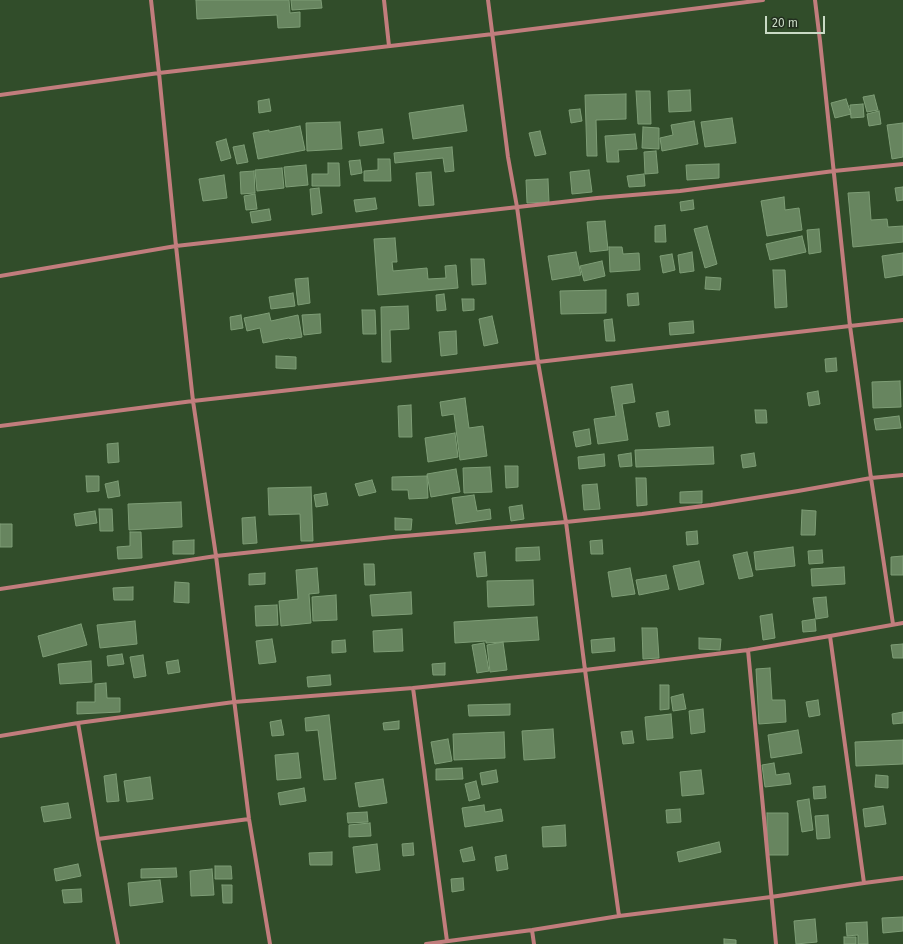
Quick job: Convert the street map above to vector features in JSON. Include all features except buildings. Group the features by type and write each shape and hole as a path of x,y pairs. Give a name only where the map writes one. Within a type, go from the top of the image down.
{"street":[{"path":"151,0 193,401 216,556 249,819 270,944"},
{"path":"384,0 389,46"},
{"path":"488,0 508,157 517,208 538,362 566,522 619,916"},
{"path":"0,95 159,73 493,34 763,0"},
{"path":"814,0 820,41 850,326 893,624"},
{"path":"0,276 176,246 597,198 680,191 834,171 903,164"},
{"path":"0,426 193,401 903,320"},
{"path":"0,589 216,556 393,537 642,514 711,505 871,478 903,475"},
{"path":"0,736 78,723 234,702 413,688 585,670 748,650 903,622"},
{"path":"830,636 864,883"},
{"path":"748,650 776,944"},
{"path":"413,688 447,941"},
{"path":"78,723 118,944"},
{"path":"98,839 249,819"},
{"path":"426,944 532,930 619,916 771,897 903,878"},
{"path":"532,930 534,944"}]}
